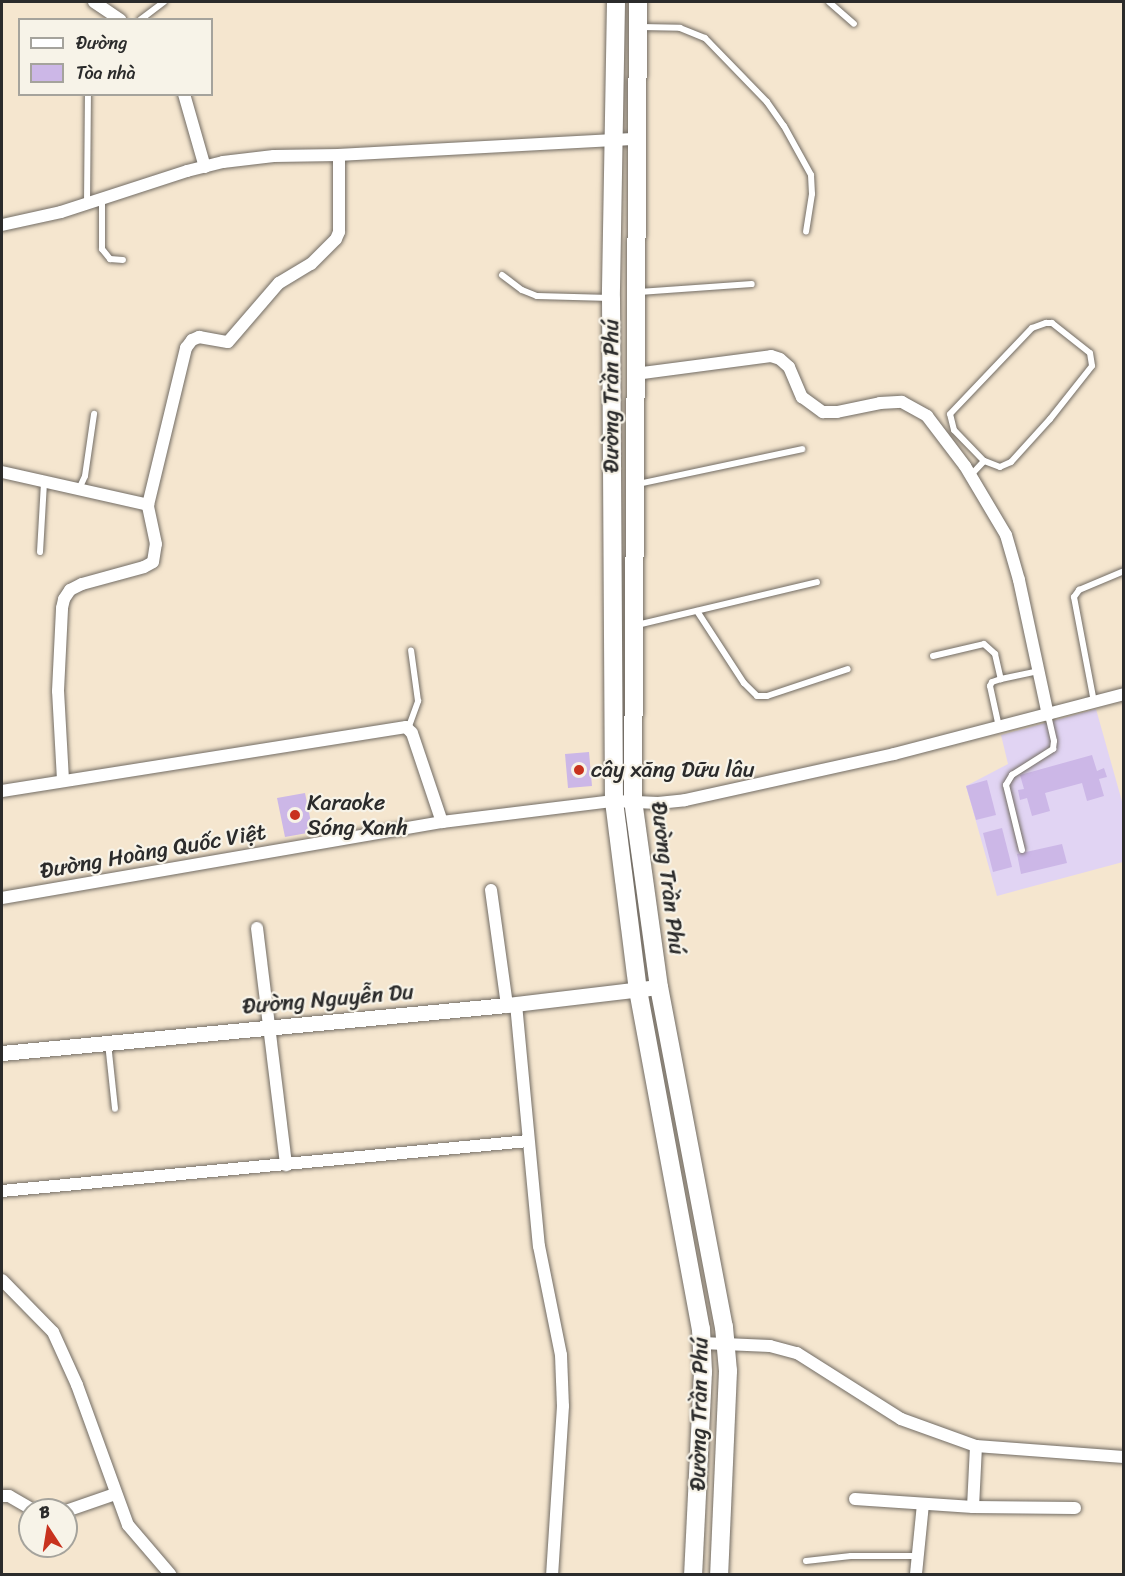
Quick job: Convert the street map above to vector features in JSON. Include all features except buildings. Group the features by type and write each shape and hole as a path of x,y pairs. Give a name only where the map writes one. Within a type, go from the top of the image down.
{"main road":[{"name":"Đường Trần Phú","path":"616,2 611,298 614,801 638,990 702,1343 703,1372 693,1575"},
{"name":"Đường Trần Phú","path":"638,2 633,800 658,987 726,1344 728,1371 719,1575"}],"street":[{"path":"94,2 118,18"},
{"path":"185,96 205,167"},
{"path":"2,225 87,205 205,167 274,156 339,155 636,139"},
{"path":"63,780 58,691 62,608 70,590 82,584 144,567 153,562 156,544 148,505 186,348 192,340 200,337 228,342 279,283 311,264 336,239 339,232 339,155"},
{"path":"634,374 771,356 780,359 789,367 802,398 823,412 902,402 927,416 971,475 1006,535 1019,580 1048,715"},
{"path":"2,472 148,505"},
{"name":"Đường Hoàng Quốc Việt","path":"2,898 442,822 614,801 633,800 658,803 756,786 1000,728 1124,694"},
{"path":"2,791 402,728 408,729 442,822"},
{"path":"491,890 512,1004 539,1246 561,1354 563,1379 552,1575"},
{"path":"257,928 286,1165"},
{"name":"Đường Nguyễn Du","path":"2,1053 512,1004 658,987"},
{"path":"2,1191 528,1141"},
{"path":"2,1280 53,1332 77,1385 114,1494 128,1525 162,1572"},
{"path":"702,1343 770,1346 797,1353 901,1419 976,1446 1124,1457"},
{"path":"973,1507 976,1446"},
{"path":"78,1507 114,1494"},
{"path":"2,1496 9,1496 18,1501"},
{"path":"855,1499 973,1507 1075,1508"},
{"path":"916,1575 923,1503"}],"lane":[{"path":"143,18 164,2"},
{"path":"829,2 854,24"},
{"path":"638,26 680,28 705,38 767,102 784,126 811,175 812,194 806,232"},
{"path":"87,205 88,96"},
{"path":"102,200 102,249 110,259 123,260"},
{"path":"502,275 522,290 537,296 611,298"},
{"path":"635,292 752,284"},
{"path":"1046,322 1052,323 1090,353 1093,361 1089,374 1008,465 1000,467 984,461 954,430 950,414 1032,328 1046,322"},
{"path":"79,490 87,465 94,414"},
{"path":"635,485 801,449"},
{"path":"971,475 984,461"},
{"path":"40,552 44,482"},
{"path":"1094,702 1074,597 1078,590 1124,571"},
{"path":"633,626 817,582"},
{"path":"697,611 744,683 757,696 767,696 848,669"},
{"path":"933,656 984,644 994,654 1001,680"},
{"path":"408,729 418,701 411,650"},
{"path":"1000,728 990,686 992,682 1038,671"},
{"path":"1022,850 1006,785 1012,775 1053,749 1048,715"},
{"path":"108,1042 115,1109"},
{"path":"807,1561 851,1556 918,1556"}],"shaded area":[{"path":"1096,709 1123,805 1123,862 997,896 966,786 1008,764 1001,735"}],"place":[{"name":"cây xăng Dữu lâu","path":"579,770"},
{"name":"Karaoke Sóng Xanh","path":"295,815"}]}
